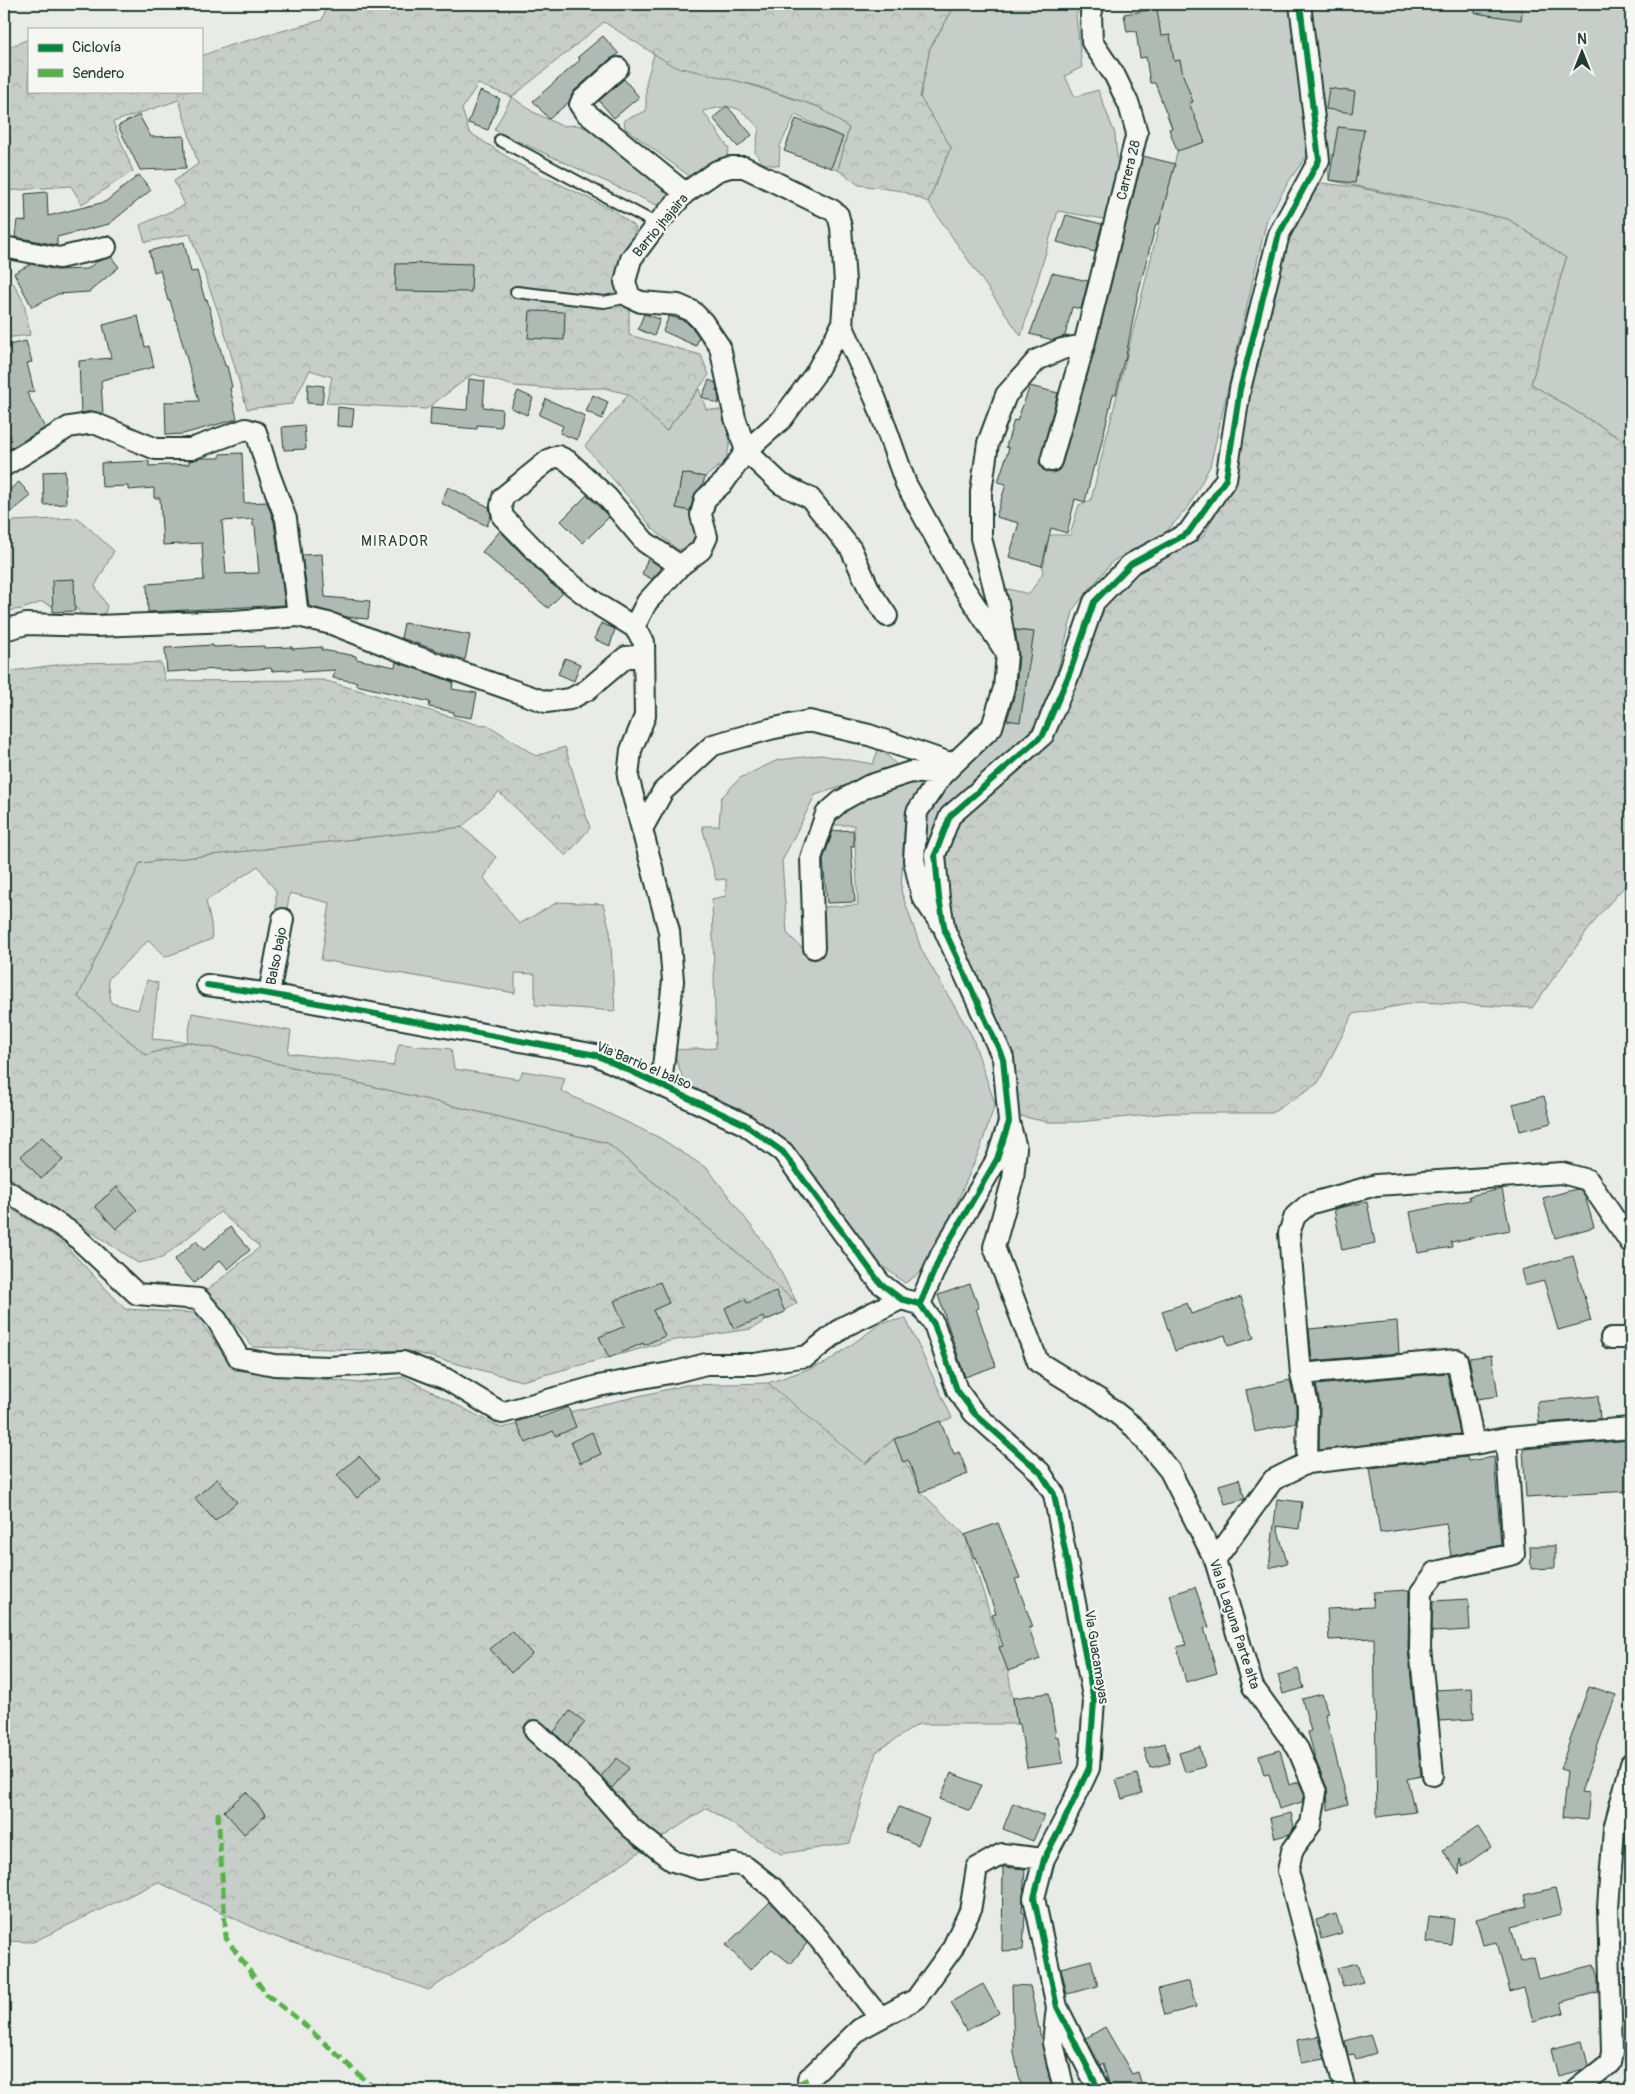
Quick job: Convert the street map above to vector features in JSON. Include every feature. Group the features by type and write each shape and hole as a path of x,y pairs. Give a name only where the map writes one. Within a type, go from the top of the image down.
{"street":[{"name":"Carrera 28","path":"1051,461 1084,345 1137,133 1128,105 1115,76 1092,42 1091,14 1094,4"},
{"path":"945,931 939,898 935,854 950,816 1043,735 1070,672 1094,602 1131,564 1188,532 1226,479 1240,389 1279,234 1319,160 1300,4"},
{"path":"618,68 582,100 580,105 585,112 685,193"},
{"name":"Barrio jhajaira","path":"630,297 625,282 631,259 657,224 685,193 717,172 730,167 744,167 832,210 838,215 841,227 845,282 842,324"},
{"path":"4,247 59,258 106,247"},
{"path":"630,297 641,302 678,305 692,311 704,322 720,347 735,418 746,452 781,484 810,498 851,549 870,591 887,616"},
{"path":"842,324 876,400 906,484 960,582 1007,654"},
{"path":"634,627 647,602 680,566 701,550 707,537 701,515 705,499 724,482 746,452 782,419 815,374 842,324"},
{"path":"4,1189 72,1233 137,1294 199,1299 217,1320 239,1358 274,1365 329,1367 403,1362 446,1379 502,1413 598,1386 675,1372 706,1364 754,1364 807,1356 845,1326 901,1299 920,1304 942,1255 997,1159 1008,1122 1003,1058 945,931 922,896 914,860 917,812 948,770 992,727 1004,688 1007,654 998,603 981,538 981,492 988,443 1006,395 1037,360 1062,349 1084,345"},
{"path":"4,466 69,427 94,423 156,448 191,448 246,429 256,432 268,472 286,519 298,616"},
{"path":"661,1084 673,981 669,931 628,777 631,750 645,716 644,642 634,627 600,606 558,574 503,517 501,506 503,497 550,459 558,456 568,461 607,497 645,542 680,566"},
{"path":"4,630 26,624 95,626 233,621 298,616 332,624 406,653 546,702 570,700 587,690 626,657 644,655"},
{"path":"642,829 663,791 713,745 770,729 810,722 869,735 948,770"},
{"path":"814,948 811,858 826,814 841,801 868,786 911,772 948,770"},
{"name":"Balso bajo","path":"269,994 283,919"},
{"name":"Via Barrio el balso","path":"207,985 269,994 596,1055 661,1084 744,1124 783,1152 880,1283 901,1299"},
{"name":"Via la Laguna Parte alta","path":"1008,1122 1016,1148 1013,1179 994,1247 1038,1362 1100,1400 1134,1427 1170,1471 1215,1560 1253,1687 1298,1749 1316,1792 1311,1824 1292,1851 1288,1870 1345,2090"},
{"path":"1306,1463 1308,1404 1301,1374 1289,1233 1294,1216 1309,1204 1376,1185 1562,1173 1588,1180 1631,1243"},
{"name":"Via Guacamayas","path":"920,1304 934,1324 957,1390 974,1413 1040,1472 1054,1494 1094,1701 1089,1768 1064,1822 1044,1859 1034,1898 1057,2006 1099,2090"},
{"path":"1611,1338 1631,1338"},
{"path":"1301,1374 1457,1360 1474,1444"},
{"path":"1215,1560 1272,1480 1306,1463 1474,1444 1506,1438 1631,1428"},
{"path":"1433,1775 1420,1648 1421,1592 1436,1572 1514,1554 1506,1438"},
{"path":"534,1731 592,1785 630,1827 673,1860 700,1869 735,1864 746,1867 774,1889 819,1939 872,2008 882,2017"},
{"path":"1576,2090 1610,2063 1612,2052 1608,1907 1614,1828 1631,1764"},
{"path":"808,2079 860,2029 916,1999 952,1949 970,1911 977,1868 1002,1854 1044,1859"},
{"path":"1057,2006 1053,2043 1064,2090"}],"lane":[{"path":"500,140 657,224"},
{"path":"516,292 604,302 630,297"}],"green space":[{"path":"328,4 953,4 953,9 930,48 920,97 951,147 928,202 902,191 859,185 838,170 849,128 819,107 754,85 673,66 604,22 512,97 478,84 462,109 469,132 518,164 613,210 636,228 618,277 629,308 629,335 701,355 709,375 666,431 628,394 604,388 557,389 514,386 473,374 426,409 326,403 332,377 310,370 292,404 247,409 222,323 190,234 145,242 140,225 185,205 174,181 198,164 179,100 113,122 133,171 82,204 71,186 4,191 4,49 28,39 28,92 202,92 202,56 228,46 322,20"},
{"path":"953,4 1081,4 1076,15 1082,67 1065,76 1075,97 1098,90 1115,134 1118,171 1104,219 1058,211 1021,336 928,202 951,147 920,98 930,48 953,9"},
{"path":"1145,4 1289,4 1299,50 1310,151 1289,181 1267,219 1210,466 1189,506 1166,532 1113,561 1074,608 1054,684 1038,720 1014,752 951,808 932,916 921,841 924,818 1010,692 1023,695 1033,632 1012,629 1004,588 1029,594 1042,575 1049,535 1070,535 1079,505 1091,500 1180,141"},
{"path":"1311,4 1631,4 1631,455 1621,439 1531,384 1566,258 1508,219 1329,180"},
{"path":"654,54 819,107 849,128 838,170 831,168 842,137 795,115 780,146 779,166 762,163 755,152 759,128 740,110 722,107 703,111 729,149 726,158 700,184 625,128 624,120 646,111 646,83"},
{"path":"512,97 533,112 562,126 578,125 598,133 673,193 661,207 494,130"},
{"path":"1313,182 1356,187 1508,219 1566,258 1531,384 1621,439 1631,455 1631,879 1599,915 1532,1008 1420,1002 1353,1014 1318,1083 1272,1113 1169,1113 1078,1122 1047,1122 1016,1115 948,903 947,854 959,815 1031,759 1103,604 1138,571 1203,537 1237,466 1258,348 1288,231"},
{"path":"4,282 14,284 24,303 30,335 4,338"},
{"path":"699,389 706,409 730,411 734,422 726,461 705,477 682,473 676,508 699,512 700,526 688,548 678,550 653,529 585,446 629,394 666,431"},
{"path":"78,518 114,551 95,586 107,606 105,613 85,619 77,609 63,605 52,606 42,602 22,609 4,611 4,523"},
{"path":"70,663 161,663 165,681 323,680 476,724 488,725 536,756 565,747 590,828 566,856 499,792 462,827 140,863 78,997 146,1055 188,1042 607,1143 797,1303 751,1329 669,1341 522,1381 409,1351 253,1347 207,1290 260,1247 220,1212 162,1258 138,1263 4,1174 4,672"},
{"path":"879,747 900,768 815,795 782,861 787,933 814,960 823,954 823,907 858,905 854,825 832,825 845,806 899,780 923,783 905,813 901,891 922,951 972,1036 995,1104 980,1149 945,1230 920,1273 905,1283 876,1261 762,1122 685,1085 673,1050 716,1048 712,899 726,896 726,879 716,880 702,826 719,826 721,798 740,778 778,760 821,755 873,764"},
{"path":"462,827 496,857 484,878 519,924 558,902 603,904 610,931 615,1011 535,1005 535,974 515,973 515,993 321,960 330,903 290,893 287,908 276,913 276,891 258,866 206,901 211,923 212,939 165,957 149,940 108,979 111,1003 138,1010 147,980 158,983 152,1039 187,1042 192,1013 291,1031 288,1053 393,1066 399,1044 451,1049 454,1069 519,1079 523,1071 565,1078 561,1091 660,1138 708,1169 770,1251 797,1303 607,1143 188,1042 146,1055 78,997 140,863"},
{"path":"4,1204 60,1240 125,1309 195,1313 234,1370 359,1383 404,1377 501,1428 686,1385 768,1383 865,1464 894,1439 921,1492 965,1535 1008,1671 1017,1724 919,1724 876,1752 850,1843 781,1854 707,1808 429,1990 267,1934 158,1882 33,1942 4,1941"},
{"path":"906,1319 952,1418 894,1439 857,1470 768,1383 826,1363 883,1322"}],"building":[{"path":"1475,4 1523,4 1521,20 1475,13"},
{"path":"1157,9 1161,36 1170,35 1174,61 1180,60 1183,75 1193,102 1189,103 1205,142 1177,151 1169,129 1172,128 1155,83 1150,83 1146,57 1140,58 1136,31 1127,32 1124,14"},
{"path":"603,36 619,54 610,59 574,91 569,102 549,119 533,101 580,60 578,57"},
{"path":"624,79 639,97 614,118 599,101"},
{"path":"1329,88 1355,92 1352,113 1326,109"},
{"path":"480,91 500,99 488,130 468,123"},
{"path":"727,106 752,135 738,147 713,118"},
{"path":"139,115 151,137 184,136 186,168 140,170 118,126"},
{"path":"796,119 843,137 831,168 784,151"},
{"path":"1338,127 1364,130 1355,183 1329,180"},
{"path":"1143,156 1175,164 1159,224 1156,224 1138,293 1125,361 1116,394 1113,394 1096,466 1094,465 1085,502 1075,499 1067,533 1051,528 1042,566 1009,557 1019,523 996,517 1006,484 998,482 1009,448 1006,447 1014,420 1017,421 1030,386 1058,393 1039,463 1042,469 1047,472 1053,473 1059,470 1095,348"},
{"path":"139,175 151,190 109,224 57,237 57,245 15,237 17,220 26,221 25,194 47,192 48,216 105,202"},
{"path":"1066,215 1102,224 1095,252 1057,242"},
{"path":"184,242 191,272 197,271 205,300 207,299 225,366 227,366 237,419 183,434 166,435 165,402 199,401 160,270 154,272 149,251"},
{"path":"111,257 119,267 89,292 58,294 32,307 14,273 31,264 56,270 87,269 96,262"},
{"path":"396,264 472,264 471,292 395,291"},
{"path":"1052,273 1088,281 1081,309 1072,307 1065,336 1053,340 1030,334"},
{"path":"530,311 565,312 564,340 528,338"},
{"path":"644,314 660,319 654,336 638,329"},
{"path":"138,316 145,347 149,346 154,367 102,380 103,414 93,411 81,413 79,361 111,358 103,325"},
{"path":"669,316 685,321 694,330 699,337 696,346 663,331"},
{"path":"26,341 32,362 27,363 34,391 27,393 45,428 4,452 4,346"},
{"path":"469,379 485,381 483,407 502,409 501,427 477,425 477,429 430,425 431,407 467,410"},
{"path":"709,380 716,383 718,404 702,397"},
{"path":"308,384 324,386 322,404 307,403"},
{"path":"518,391 533,398 527,415 511,408"},
{"path":"593,395 608,402 602,419 586,411"},
{"path":"546,399 585,416 577,440 560,433 563,426 539,415"},
{"path":"338,407 354,409 352,427 337,426"},
{"path":"304,425 306,449 284,450 282,427"},
{"path":"242,453 244,503 267,502 274,522 285,605 148,612 147,584 204,580 202,543 163,545 160,498 154,498 154,488 128,490 128,486 102,487 101,463 149,461 149,466 189,464 189,461 200,458 220,458 220,454","holes":["253,519 253,526 255,526 259,573 226,574 222,521"]},
{"path":"65,471 66,504 44,505 43,472"},
{"path":"682,473 705,477 703,484 694,496 690,511 676,508"},
{"path":"19,482 31,496 4,518 4,494"},
{"path":"448,487 489,507 491,516 487,526 441,503"},
{"path":"587,495 609,517 583,543 561,521"},
{"path":"500,531 549,582 563,593 548,608 482,552"},
{"path":"322,554 325,597 370,601 368,619 347,617 309,606 302,555"},
{"path":"648,558 662,568 652,579 642,574"},
{"path":"74,579 75,611 53,612 52,580"},
{"path":"404,623 470,635 465,660 401,638"},
{"path":"601,623 615,629 610,646 594,639"},
{"path":"1015,630 1034,632 1020,722 1007,720 1016,689 1019,655"},
{"path":"213,645 213,647 292,647 292,649 322,647 322,650 356,656 356,659 395,667 396,662 453,682 452,689 477,693 472,718 453,715 454,712 429,707 430,702 356,685 357,682 333,678 335,670 302,672 302,669 272,671 271,668 167,672 165,648"},
{"path":"565,658 580,664 574,681 558,674"},
{"path":"853,830 854,846 851,846 855,902 827,903 823,860 833,831"},
{"path":"1544,1096 1551,1123 1520,1131 1513,1104"},
{"path":"42,1137 63,1160 41,1179 21,1156"},
{"path":"117,1187 137,1210 116,1229 95,1206"},
{"path":"1502,1189 1510,1230 1451,1242 1452,1247 1418,1253 1410,1212 1470,1200 1469,1196"},
{"path":"1576,1189 1581,1190 1585,1196 1594,1227 1555,1238 1543,1198"},
{"path":"1367,1202 1375,1243 1342,1250 1334,1209"},
{"path":"230,1227 250,1250 228,1269 220,1260 194,1283 174,1260 196,1241 204,1250"},
{"path":"1573,1256 1591,1321 1558,1330 1544,1281 1525,1286 1521,1270"},
{"path":"660,1282 669,1303 653,1310 665,1336 644,1345 643,1343 609,1358 599,1337 625,1326 614,1301"},
{"path":"970,1284 979,1308 976,1309 996,1366 965,1377 938,1295"},
{"path":"776,1291 785,1312 764,1321 763,1317 734,1329 725,1308 745,1299 747,1303"},
{"path":"1241,1297 1254,1338 1228,1346 1225,1335 1175,1351 1162,1311 1187,1303 1191,1314"},
{"path":"1397,1321 1399,1353 1312,1361 1309,1329"},
{"path":"1492,1355 1498,1396 1477,1399 1469,1358"},
{"path":"1447,1373 1460,1434 1319,1450 1320,1405 1316,1385"},
{"path":"1290,1380 1296,1406 1296,1423 1255,1432 1246,1390"},
{"path":"1598,1396 1600,1419 1539,1423 1537,1402"},
{"path":"568,1407 576,1427 556,1436 553,1431 526,1443 516,1422 538,1415 539,1418"},
{"path":"940,1421 954,1454 959,1452 968,1474 921,1492 908,1460 903,1462 894,1439"},
{"path":"592,1432 601,1454 580,1463 571,1442"},
{"path":"1631,1440 1631,1491 1526,1497 1523,1449"},
{"path":"359,1456 379,1479 357,1498 337,1475"},
{"path":"1467,1457 1468,1461 1494,1457 1501,1545 1451,1556 1446,1523 1380,1533 1370,1468"},
{"path":"217,1479 237,1502 215,1521 195,1498"},
{"path":"1239,1479 1245,1499 1225,1504 1219,1485"},
{"path":"1277,1499 1302,1502 1299,1529 1277,1526 1287,1563 1269,1568"},
{"path":"998,1523 1020,1578 1015,1579 1033,1627 1029,1628 1040,1659 1008,1671 999,1647 1003,1646 992,1615 996,1614 976,1557 974,1558 965,1535"},
{"path":"1530,1546 1555,1546 1555,1568 1531,1569"},
{"path":"1195,1587 1209,1627 1204,1628 1217,1673 1186,1682 1177,1647 1186,1645 1170,1595"},
{"path":"1409,1590 1408,1649 1421,1776 1407,1779 1415,1812 1377,1817 1374,1638 1329,1640 1327,1609 1373,1607 1374,1592"},
{"path":"1468,1599 1470,1630 1432,1632 1433,1601"},
{"path":"512,1631 532,1654 511,1673 490,1649"},
{"path":"1298,1669 1304,1688 1283,1694 1278,1675"},
{"path":"1589,1686 1616,1695 1581,1792 1590,1793 1587,1820 1562,1817 1567,1771 1560,1769"},
{"path":"1472,1688 1474,1719 1439,1721 1436,1690"},
{"path":"1049,1693 1056,1737 1059,1737 1063,1763 1027,1768 1020,1724 1017,1724 1013,1698"},
{"path":"1322,1694 1328,1713 1325,1714 1348,1804 1328,1810 1327,1788 1316,1761 1308,1732 1311,1731 1302,1699"},
{"path":"570,1711 585,1722 567,1745 554,1732"},
{"path":"1165,1743 1170,1763 1150,1768 1144,1749"},
{"path":"1200,1747 1205,1767 1185,1772 1179,1753"},
{"path":"1280,1750 1289,1785 1299,1782 1304,1793 1302,1802 1279,1809 1269,1774 1264,1775 1259,1756"},
{"path":"617,1758 629,1768 612,1788 601,1776"},
{"path":"951,1773 981,1785 970,1811 940,1799"},
{"path":"1137,1774 1142,1793 1122,1799 1116,1780"},
{"path":"246,1792 266,1815 244,1834 224,1811"},
{"path":"1013,1803 1044,1816 1033,1841 1003,1829"},
{"path":"899,1807 929,1819 918,1845 888,1832"},
{"path":"1291,1813 1294,1827 1290,1834 1275,1838 1270,1818"},
{"path":"1478,1827 1491,1847 1462,1867 1460,1859 1459,1874 1443,1850"},
{"path":"1003,1867 1025,1869 1022,1912 1025,1913 1023,1950 1002,1951"},
{"path":"1555,1888 1561,1914 1511,1927 1520,1962 1534,1958 1539,1979 1594,1965 1598,1978 1598,1992 1561,2002 1564,2013 1533,2021 1524,1988 1510,1992 1497,1942 1483,1945 1476,1919 1527,1906 1524,1895"},
{"path":"770,1902 807,1943 791,1964 772,1949 750,1970 726,1945"},
{"path":"1336,1914 1342,1933 1321,1939 1316,1920"},
{"path":"1429,1916 1454,1919 1451,1945 1426,1942"},
{"path":"1091,1960 1098,1986 1067,1994 1061,1968"},
{"path":"1357,1963 1363,1982 1343,1987 1337,1968"},
{"path":"1189,1981 1196,2007 1165,2015 1158,1989"},
{"path":"983,1984 999,2013 966,2031 951,2002"},
{"path":"1012,1985 1030,1986 1052,2090 1022,2090 1014,2053"},
{"path":"1105,2027 1132,2074 1138,2072 1143,2090 1111,2090 1103,2064 1100,2066 1086,2038"},
{"path":"1370,2034 1376,2053 1356,2059 1354,2054 1348,2055 1345,2041"},
{"path":"1319,2036 1325,2059 1301,2063 1297,2040"},
{"path":"1582,2041 1588,2065 1584,2069 1558,2076 1551,2049"}],"marked path":[{"path":"218,1812 226,1938 266,1994 299,2020 376,2090"},
{"path":"785,2090 808,2079"}],"cycle path":[{"path":"920,1304 941,1255 997,1159 1009,1122 1003,1058 945,931 939,898 935,855 950,816 1043,735 1070,672 1094,602 1131,564 1188,533 1226,479 1240,389 1279,234 1319,160 1300,4"},
{"path":"207,985 269,994 596,1055 744,1124 783,1152 880,1283 901,1299 920,1304 934,1324 957,1390 974,1413 1040,1472 1054,1494 1094,1701 1089,1768 1044,1859 1034,1898 1057,2007 1099,2090"}],"district":[{"name":"MIRADOR","path":"395,541"}]}
